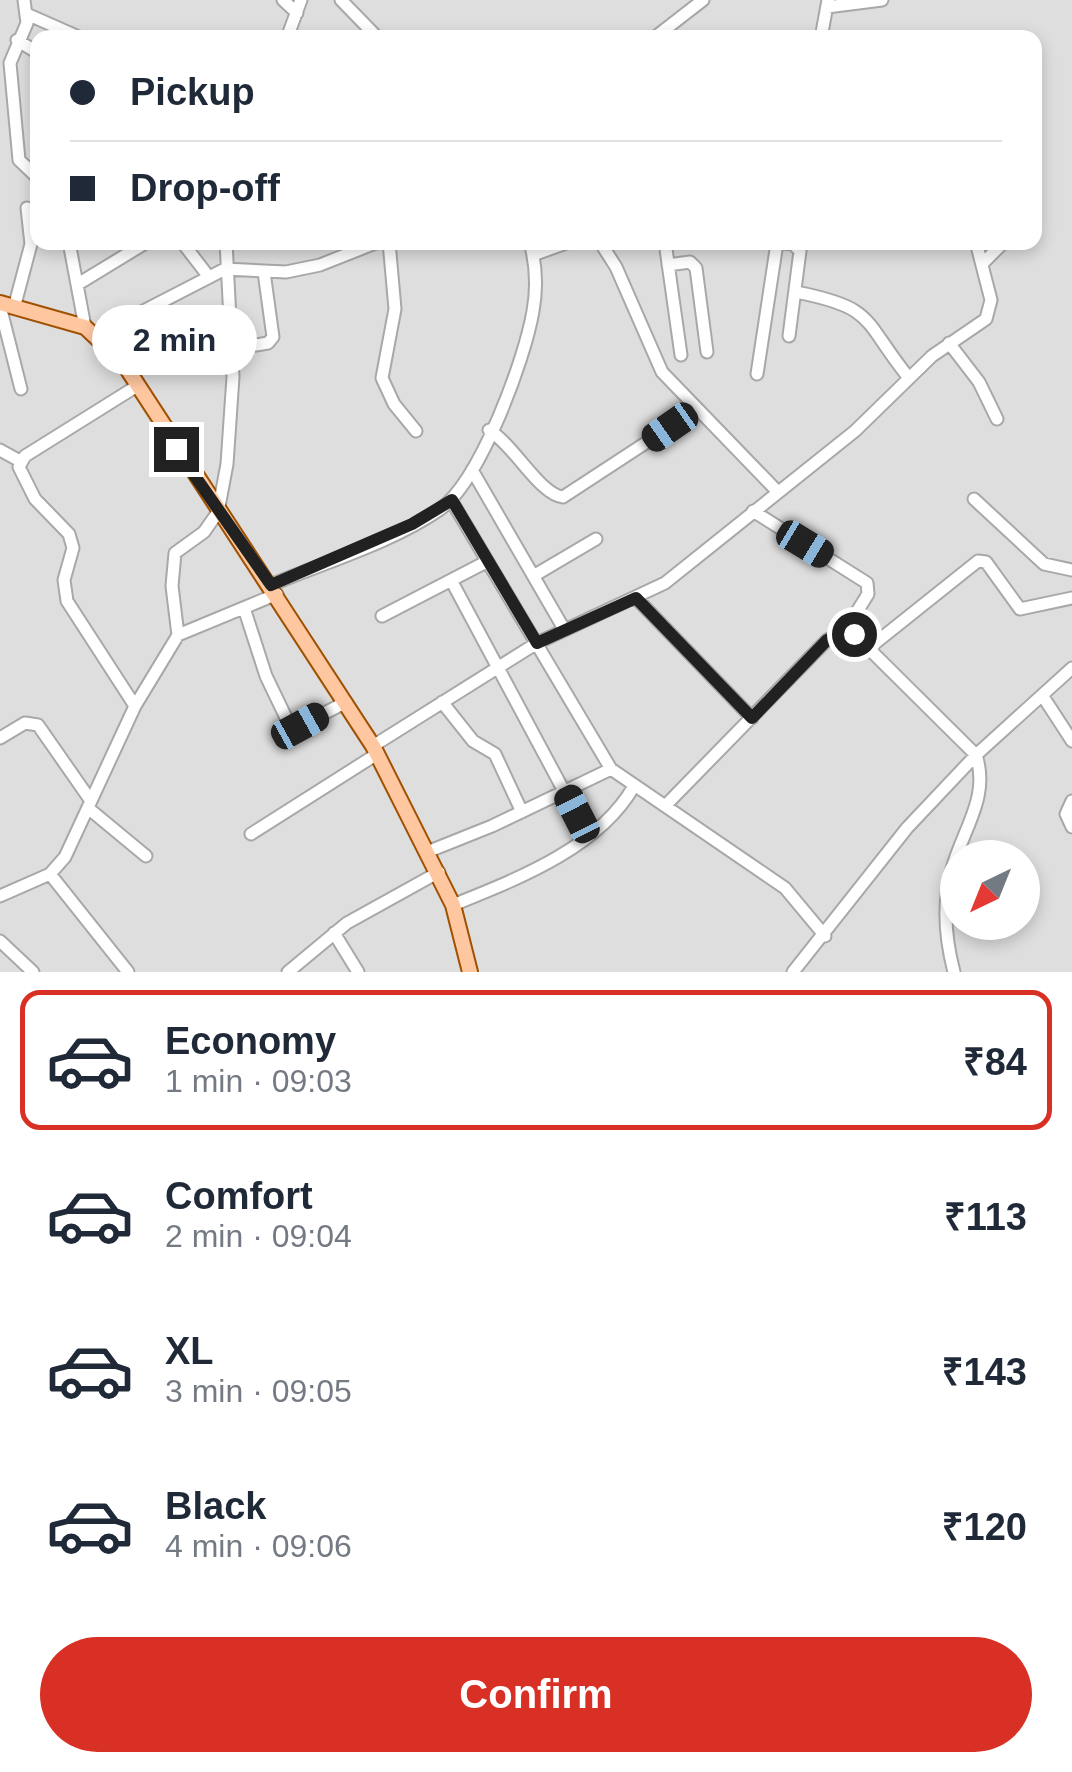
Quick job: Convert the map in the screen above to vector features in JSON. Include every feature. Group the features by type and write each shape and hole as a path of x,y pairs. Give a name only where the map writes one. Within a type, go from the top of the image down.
{"main road":[{"path":"5,306 91,331 137,386 218,512 274,590 375,750 453,904 470,972"}],"street":[{"path":"24,0 29,15 10,62 19,160 30,170"},
{"path":"283,0 299,7"},
{"path":"341,0 370,30"},
{"path":"664,30 703,0"},
{"path":"822,30 827,4 882,0"},
{"path":"29,15 63,30"},
{"path":"17,40 30,48"},
{"path":"22,389 5,306 30,244 27,208"},
{"path":"71,250 91,331 225,268 264,272 320,265 358,250"},
{"path":"78,284 134,250"},
{"path":"188,250 209,277"},
{"path":"178,635 171,563 176,553 204,532 218,512 231,422 232,349 226,250"},
{"path":"390,250 395,308 382,378 394,404 416,430"},
{"path":"0,896 50,874 76,840 134,706 178,635 244,608 452,500 472,470 529,331 535,294 532,250"},
{"path":"605,250 662,372 776,490"},
{"path":"666,250 681,355"},
{"path":"757,374 773,250"},
{"path":"789,336 799,250"},
{"path":"252,834 442,702 537,643 636,598 690,567 776,490 855,431 949,342 978,326 991,311 978,250"},
{"path":"982,264 996,250"},
{"path":"668,265 690,262 696,268 707,352"},
{"path":"232,349 268,343 274,337 264,272"},
{"path":"796,292 856,308 880,333 909,378"},
{"path":"949,342 979,382 997,419"},
{"path":"20,461 137,386"},
{"path":"489,430 516,451 543,488 563,497 670,427"},
{"path":"0,450 20,461 36,499 69,534 72,548 64,580 67,601 134,706"},
{"path":"472,470 564,629"},
{"path":"974,499 1044,564 1072,570"},
{"path":"452,500 611,769 714,844 785,888 825,936"},
{"path":"666,806 827,640 846,630 868,594 867,582 753,511"},
{"path":"535,576 596,539"},
{"path":"869,648 978,561 986,562 1020,609 1072,598"},
{"path":"382,616 486,562"},
{"path":"450,580 500,666 588,836"},
{"path":"636,598 752,718"},
{"path":"244,608 266,676 290,726 300,726 346,702"},
{"path":"846,630 869,648 976,756 983,788 952,870 946,899 946,938 954,972"},
{"path":"793,972 907,828 976,756 1072,668"},
{"path":"1042,696 1072,741"},
{"path":"442,702 473,741 498,758 522,812"},
{"path":"0,738 25,722 38,725 90,805 146,856"},
{"path":"428,852 611,769"},
{"path":"453,904 524,873 588,836 612,820 634,786"},
{"path":"1072,802 1066,814 1072,827"},
{"path":"288,972 334,933 386,898 439,872"},
{"path":"50,874 128,972"},
{"path":"334,933 358,972"},
{"path":"0,941 34,972"}],"shaded area":[{"path":"0,0 1072,0 1072,972 0,972"}],"route":[{"path":"176,449 271,585 438,512 452,500 537,643 636,598 752,718 827,640 846,630 854,634"}]}
